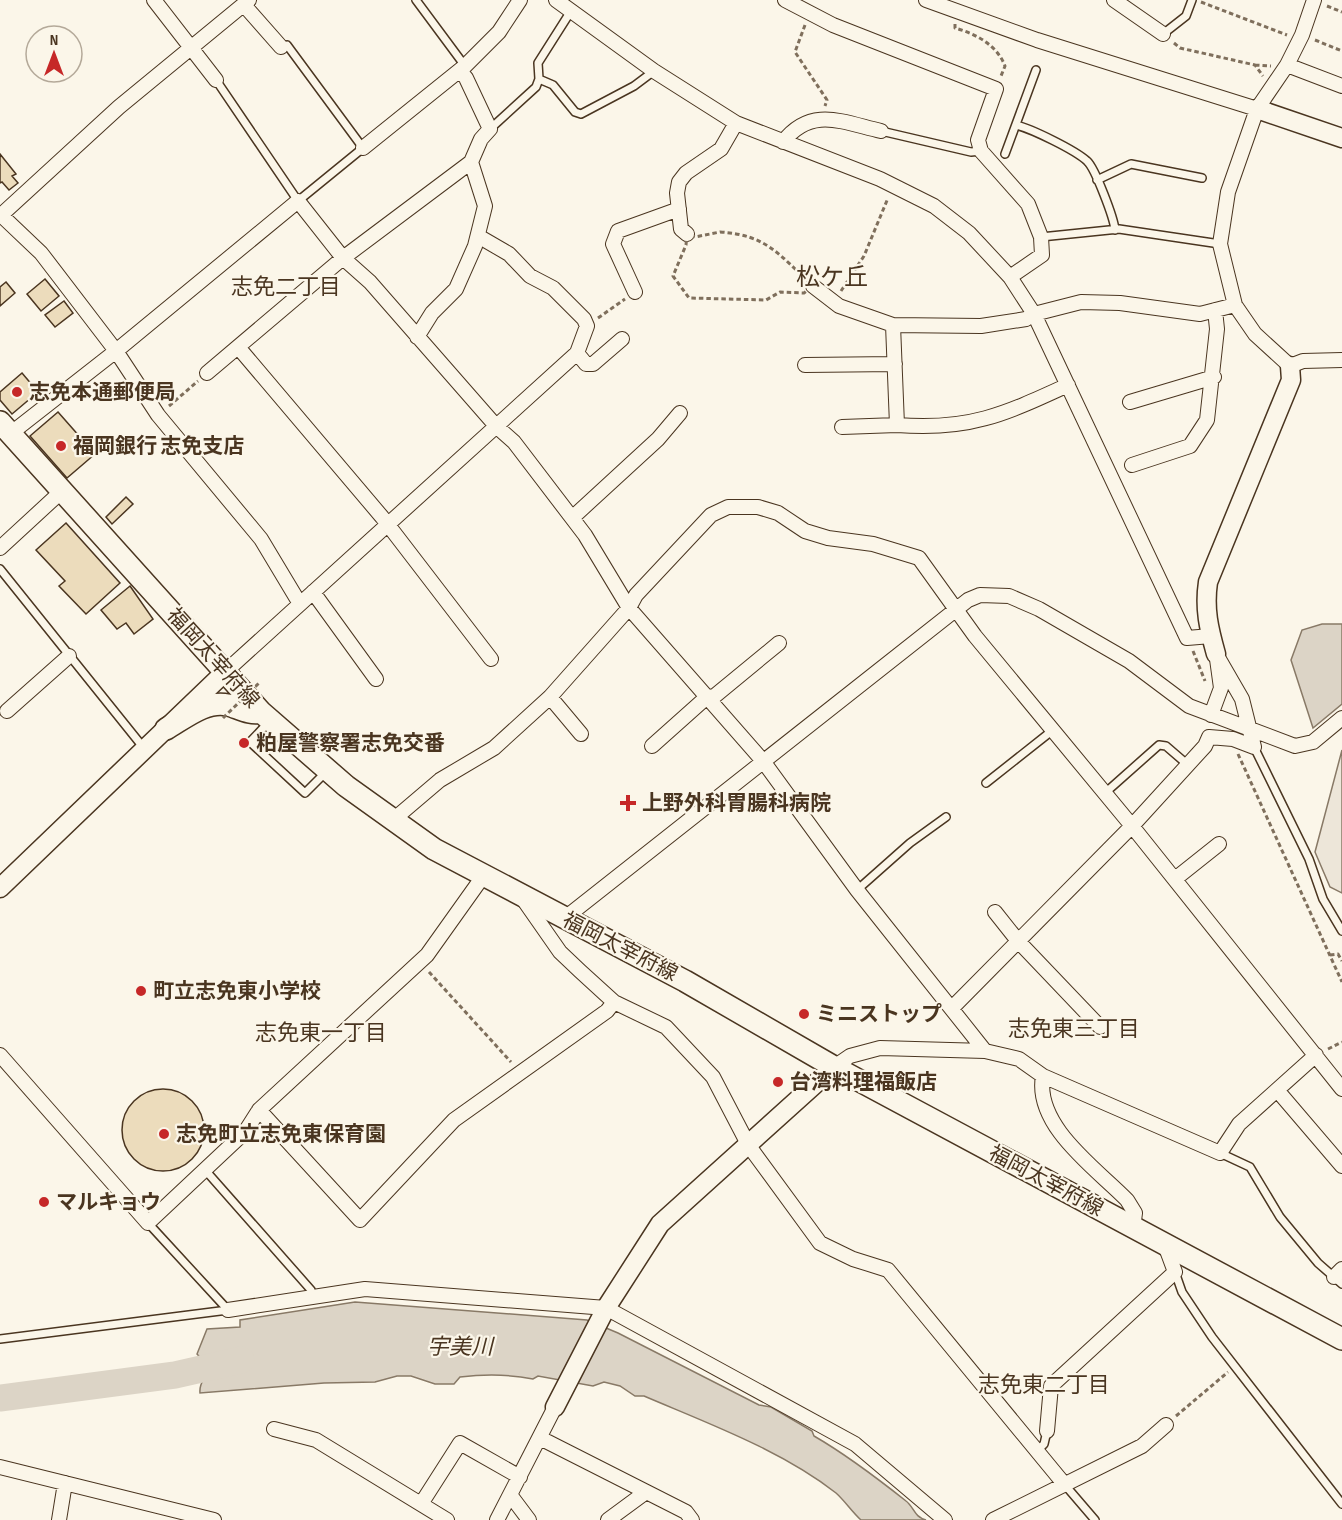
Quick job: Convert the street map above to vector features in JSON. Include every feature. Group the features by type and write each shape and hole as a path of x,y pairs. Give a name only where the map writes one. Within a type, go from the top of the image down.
{"main road":[{"name":"福岡太宰府線","path":"5,428 266,717 327,771 434,849 685,981 834,1067 1342,1340"},
{"path":"166,729 201,708 225,704 266,717"}],"street":[{"path":"154,0 216,80"},
{"path":"363,148 463,69 499,32 520,0"},
{"path":"556,0 654,71 736,123 893,185 934,206 969,233 1010,277 1035,314 1187,638 1211,636"},
{"path":"785,0 833,25 996,88 978,140 981,151 1028,204 1041,237 1042,255 1010,277"},
{"path":"926,0 1037,40 1342,138"},
{"path":"1114,0 1163,34"},
{"path":"1213,708 1221,688 1204,603 1213,564 1291,380 1290,366 1255,334 1235,304 1220,244 1228,192 1257,109 1287,65 1301,37 1314,0"},
{"path":"280,48 247,3 119,107 0,215 41,253 116,351 158,415 261,539 300,604"},
{"path":"1287,65 1342,86"},
{"path":"207,373 343,258 471,162 481,139 490,129 463,69"},
{"path":"783,142 793,129 810,120 821,119 881,131"},
{"path":"687,234 681,229 677,194 680,182 686,173 721,149 736,123"},
{"path":"417,337 432,312 456,289 478,237 485,206 471,162"},
{"path":"5,428 116,351 298,201 343,258 370,282 496,426 514,441 572,518 629,608 764,761 857,890 953,1007 985,1051"},
{"path":"635,292 613,244 618,231 679,209"},
{"path":"2,882 225,672 577,353 587,326 584,319 553,288 530,276 509,254 478,237"},
{"path":"813,286 833,302 864,316 893,325 981,326 1026,319 1035,314 1081,302 1120,303 1200,314 1235,304"},
{"path":"1132,465 1190,446 1207,420 1218,329 1215,310"},
{"path":"893,325 897,425"},
{"path":"577,353 586,364 593,364 622,339"},
{"path":"238,347 387,525 490,659"},
{"path":"1290,366 1303,361 1342,360"},
{"path":"804,365 895,364"},
{"path":"1130,402 1214,377"},
{"path":"842,428 897,425 931,428 967,424 1022,407 1068,385"},
{"path":"572,518 658,439 680,413"},
{"path":"0,548 62,491"},
{"path":"393,820 440,780 494,748 550,697 629,608 636,595 711,515 728,507 758,507 778,513 805,531 828,538 873,544 919,558 955,611 1175,879 1342,1089"},
{"path":"313,592 376,679"},
{"path":"565,918 955,611 980,595 1009,596 1039,609 1129,661 1190,706 1213,708 1250,731 1294,746 1313,742 1342,718"},
{"path":"652,746 709,697 779,643"},
{"path":"1216,654 1242,699 1254,747"},
{"path":"7,711 69,656"},
{"path":"550,697 581,734"},
{"path":"953,1007 1132,826 1206,746 1209,737 1233,739 1254,747"},
{"path":"1175,879 1219,844"},
{"path":"0,1056 148,1223 245,1132 259,1110 420,962 484,875"},
{"path":"521,896 560,952 614,1002 666,1028 690,1051 713,1077 749,1146 820,1243 853,1259 888,1270 1065,1485"},
{"path":"995,912 1018,941 1100,1027"},
{"path":"259,1110 360,1220 454,1120 607,1011 614,1002"},
{"path":"497,1520 606,1308 660,1224 834,1067 850,1056 880,1048 985,1051 1019,1059 1043,1076 1220,1153 1239,1124 1316,1055"},
{"path":"1043,1076 1041,1087 1047,1109 1061,1135 1127,1200 1135,1213 1133,1228"},
{"path":"1277,1090 1342,1166"},
{"path":"1047,1431 1051,1386 1175,1272 1165,1245"},
{"path":"228,1310 312,1295 365,1289 606,1308 855,1444 945,1520"},
{"path":"993,1520 1142,1446 1166,1425"},
{"path":"274,1429 316,1440 447,1520"},
{"path":"540,1438 686,1512 692,1520"},
{"path":"421,1504 460,1443 520,1477"},
{"path":"0,1467 214,1520"},
{"path":"59,1520 65,1483"},
{"path":"608,1520 646,1492"},
{"path":"511,1496 530,1520"}],"lane":[{"path":"416,0 463,69"},
{"path":"1163,34 1186,16 1194,0"},
{"path":"490,129 536,87 539,79 538,63 571,11"},
{"path":"216,80 298,201 363,148 287,45 280,48"},
{"path":"1005,154 1036,70"},
{"path":"539,79 553,85 574,112 581,114 634,86 654,71"},
{"path":"1016,125 1028,128 1088,162 1114,218 1115,230"},
{"path":"881,131 971,152 981,151"},
{"path":"1096,180 1131,164 1202,178"},
{"path":"1041,237 1115,230 1220,244"},
{"path":"0,569 144,749"},
{"path":"266,717 250,742 305,793 327,771"},
{"path":"986,783 1053,730"},
{"path":"1105,793 1159,745 1166,746 1188,765"},
{"path":"1254,747 1309,859 1323,899 1342,931"},
{"path":"857,890 910,843 946,817"},
{"path":"1220,1153 1250,1167 1280,1216 1318,1263 1339,1276"},
{"path":"206,1171 311,1290 312,1295"},
{"path":"148,1223 228,1310"},
{"path":"1175,1272 1182,1292 1235,1366 1342,1504"},
{"path":"0,1339 228,1310"},
{"path":"1037,1451 1044,1444 1047,1431"},
{"path":"1065,1485 1095,1520"}],"path":[{"path":"1194,0 1342,51"},
{"path":"810,13 795,52 827,100 821,119"},
{"path":"955,22 955,28 986,42 1000,53 1005,66 996,88"},
{"path":"1163,34 1180,48 1255,65 1266,81 1269,91"},
{"path":"833,302 864,256 893,185"},
{"path":"720,232 756,237 775,250 813,286 804,293 780,292 766,300 689,298 673,276 686,245 687,234 695,237 720,232"},
{"path":"587,326 635,292"},
{"path":"158,415 207,373"},
{"path":"1187,638 1212,698 1213,708"},
{"path":"223,718 259,684"},
{"path":"1233,739 1247,777 1342,982"},
{"path":"1329,955 1338,954 1342,961"},
{"path":"420,962 520,1072"},
{"path":"1166,1425 1235,1366"}],"shaded area":[{"path":"1342,750 1342,893 1330,887 1315,852"}],"water":[{"path":"1322,624 1342,624 1342,704 1313,728 1291,660 1302,630"},
{"path":"355,1302 587,1320 618,1333 759,1405 771,1407 812,1431 814,1436 895,1492 909,1503 919,1517 926,1520 861,1520 836,1493 768,1451 718,1427 644,1396 635,1396 620,1386 604,1382 593,1386 538,1376 533,1379 487,1375 460,1377 454,1384 435,1384 411,1376 397,1376 375,1382 324,1383 200,1393 200,1387 207,1371 197,1354 207,1329 240,1327 240,1320"}],"building":[{"path":"0,154 16,174 12,176 18,183 9,190 2,182 0,183"},
{"path":"45,279 59,296 41,311 27,294"},
{"path":"6,282 15,293 0,306 0,287"},
{"path":"64,301 73,313 55,327 45,315"},
{"path":"22,373 38,392 12,414 0,400 0,392"},
{"path":"58,412 95,454 67,478 30,436"},
{"path":"126,497 133,504 112,524 106,517"},
{"path":"66,523 120,583 86,614 59,586 65,581 36,550"},
{"path":"130,586 153,619 134,634 126,623 117,629 101,610"},
{"path":"163,1089 179,1092 192,1101 201,1114 204,1130 201,1146 192,1159 179,1168 163,1171 147,1168 134,1159 125,1146 122,1130 125,1114 134,1101 147,1092"}],"waterway":[{"name":"宇美川","path":"0,1398 175,1375 241,1360"}],"place":[{"name":"志免本通郵便局","path":"17,392"},
{"name":"福岡銀行 志免支店","path":"61,446"},
{"name":"粕屋警察署志免交番","path":"244,743"},
{"name":"上野外科胃腸科病院","path":"628,803"},
{"name":"町立志免東小学校","path":"141,991"},
{"name":"ミニストップ","path":"804,1014"},
{"name":"台湾料理福飯店","path":"778,1082"},
{"name":"志免町立志免東保育園","path":"164,1134"},
{"name":"マルキョウ","path":"44,1202"}],"district":[{"name":"松ケ丘","path":"832,277"},
{"name":"志免二丁目","path":"286,287"},
{"name":"志免東三丁目","path":"1074,1029"},
{"name":"志免東一丁目","path":"321,1033"},
{"name":"志免東二丁目","path":"1044,1385"}]}
